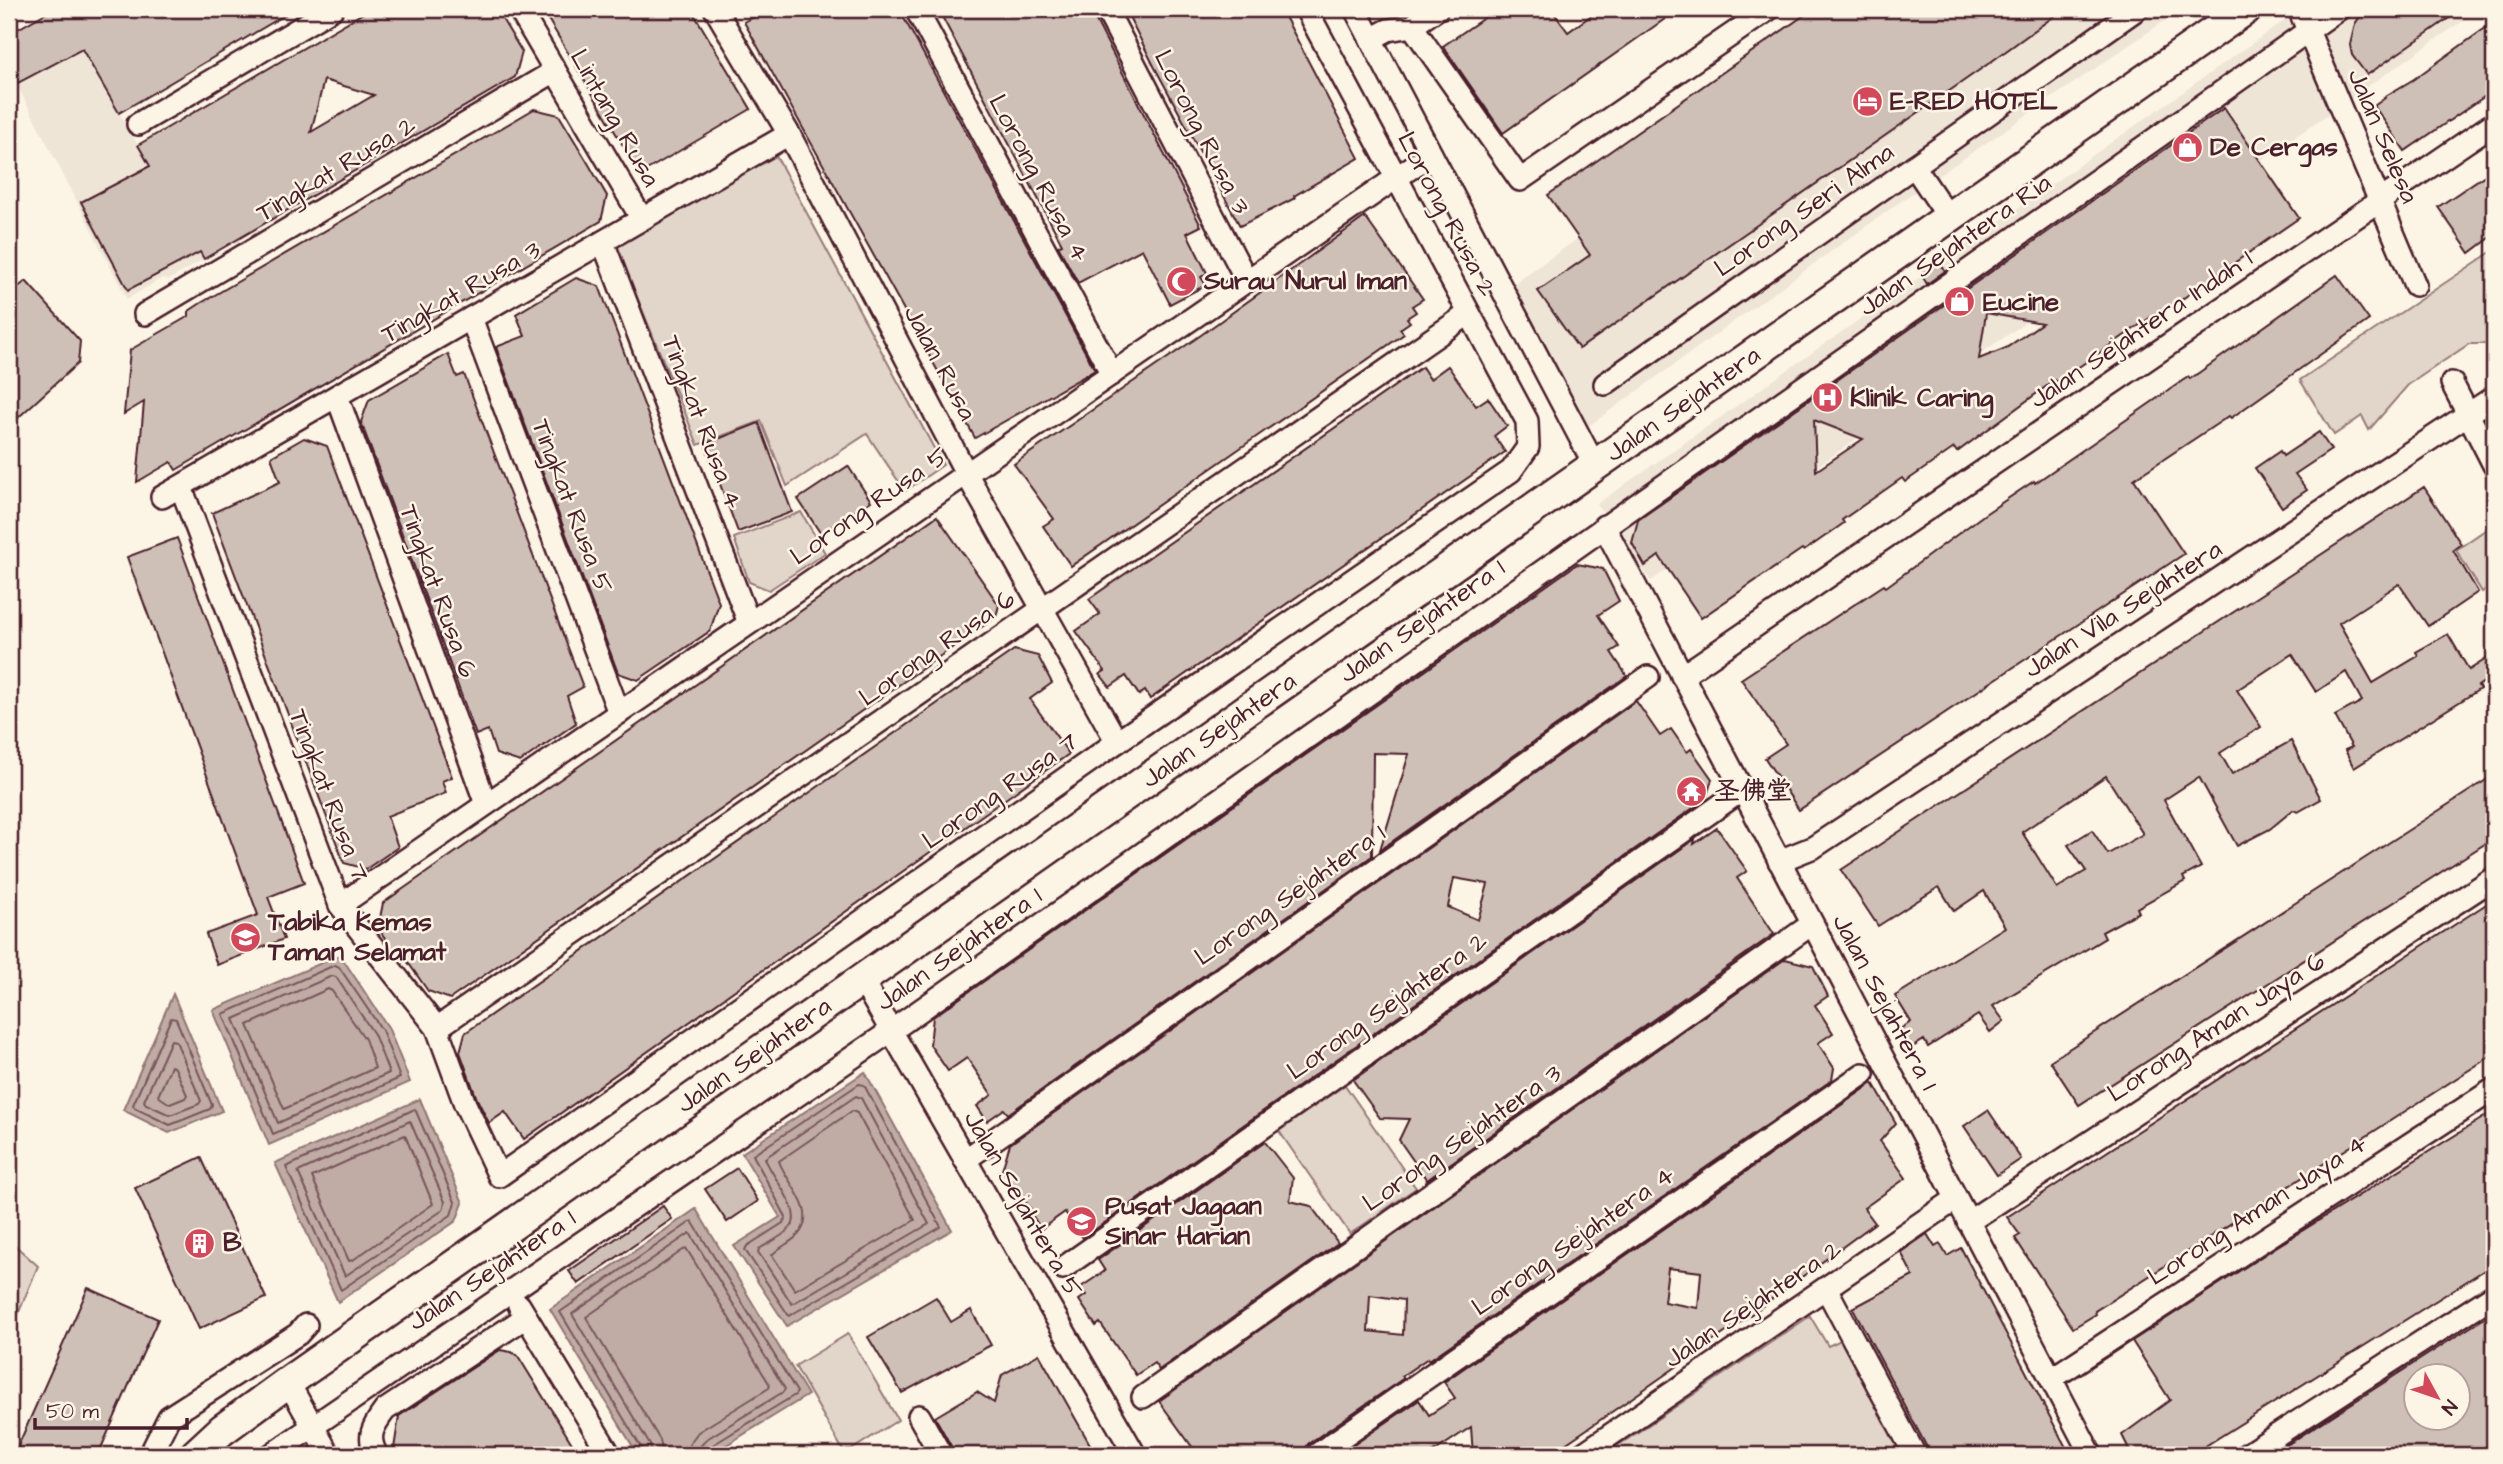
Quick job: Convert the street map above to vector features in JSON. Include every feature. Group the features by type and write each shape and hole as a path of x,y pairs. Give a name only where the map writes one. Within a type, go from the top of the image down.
{"main road":[{"name":"Jalan Sejahtera","path":"195,1455 222,1430 288,1382 2246,9"}],"street":[{"path":"138,124 332,9"},
{"name":"Lintang Rusa","path":"519,9 642,219"},
{"name":"Lorong Rusa 4","path":"916,9 1112,373"},
{"name":"Lorong Rusa 3","path":"1107,9 1247,281"},
{"name":"Lorong Rusa 2","path":"1306,9 1527,421 1528,447"},
{"path":"1355,9 1595,466"},
{"path":"1371,39 1388,30 1412,26 1437,9"},
{"path":"1412,26 1520,180 1769,9"},
{"name":"Lorong Seri Alma","path":"1605,384 2137,9"},
{"name":"Jalan Selesa","path":"2299,9 2416,285"},
{"name":"Jalan Sejahtera Ria","path":"1604,526 2339,9"},
{"name":"Jalan Rusa","path":"723,11 966,473 1117,742"},
{"name":"Tingkat Rusa 2","path":"145,314 555,71"},
{"name":"Jalan Sejahtera Indah 1","path":"1682,676 2494,123"},
{"name":"Tingkat Rusa 3","path":"162,497 789,134"},
{"name":"Lorong Rusa 5","path":"341,905 1431,154"},
{"path":"1914,166 1949,218"},
{"name":"Tingkat Rusa 4","path":"603,242 749,623"},
{"name":"Lorong Rusa 6","path":"437,1028 1468,314"},
{"name":"Tingkat Rusa 5","path":"471,318 620,713"},
{"path":"2452,383 2494,465"},
{"name":"Tingkat Rusa 6","path":"337,396 486,804"},
{"name":"Jalan Vila Sejahtera","path":"1779,860 1814,847 2494,397"},
{"name":"Lorong Rusa 7","path":"499,1176 1117,742 1511,471 1528,447"},
{"name":"Tingkat Rusa 7","path":"181,486 341,905 437,1028 466,1104 499,1176"},
{"name":"Jalan Sejahtera 1","path":"271,1455 891,1031 1604,526 2091,1455"},
{"name":"Lorong Sejahtera 1","path":"965,1160 1648,677"},
{"name":"Lorong Sejahtera 2","path":"1063,1268 1742,790"},
{"name":"Lorong Aman Jaya 6","path":"1968,1222 2494,878"},
{"name":"Lorong Sejahtera 3","path":"1143,1397 1812,924"},
{"name":"Jalan Sejahtera 5","path":"862,980 1135,1455"},
{"name":"Lorong Sejahtera 4","path":"1316,1455 1863,1074"},
{"name":"Lorong Aman Jaya 4","path":"2051,1379 2494,1089"},
{"name":"Jalan Sejahtera 2","path":"1581,1455 1956,1199"},
{"path":"1826,1288 1915,1455"},
{"path":"510,1291 610,1455"},
{"path":"2246,1455 2494,1295"},
{"path":"377,1455 371,1445 371,1429 385,1410 526,1317"},
{"path":"150,1455 169,1417 298,1334 306,1325"},
{"path":"288,1382 329,1455"},
{"path":"919,1416 941,1455"}],"shaded area":[{"path":"1906,9 2182,9 1900,202 1586,428 1511,288 1520,279"},
{"path":"2301,9 2480,9 1651,581 1597,504"},
{"path":"82,49 204,259 169,280 162,278 127,299 17,85"},
{"path":"776,156 943,465 905,491 867,434 787,486 761,421 698,445 615,244"},
{"path":"2494,250 2494,344 2469,344 2408,385 2369,430 2362,416 2334,435 2300,380"},
{"path":"801,512 825,553 769,590 749,582 734,538"},
{"path":"2494,524 2494,583 2482,592 2456,550"},
{"path":"1345,1085 1416,1188 1350,1234 1279,1131"},
{"path":"9,1240 38,1266 9,1336"},
{"path":"1810,1316 1828,1346 1843,1339 1904,1455 1604,1455"},
{"path":"848,1334 898,1420 845,1454 795,1366"}],"water":[{"path":"340,955 388,1027 410,1082 269,1145 213,1010"},
{"path":"173,994 222,1111 169,1133 123,1110"},
{"path":"865,1072 952,1230 787,1326 734,1246 780,1217 742,1153"},
{"path":"420,1099 463,1203 456,1221 338,1302 275,1163"},
{"path":"696,1209 808,1395 710,1455 638,1455 550,1309"}],"building":[{"path":"53,9 295,9 119,113 82,49 18,83 9,65 9,34"},
{"path":"370,9 496,9 522,52 515,77 204,259 200,252 128,290 81,202 150,166 138,145","holes":["324,80 374,95 311,132"]},
{"path":"542,9 691,9 751,109 640,174"},
{"path":"768,9 899,9 1095,370 975,438 744,22"},
{"path":"938,9 1090,9 1201,226 1187,233 1207,273 1201,277 1206,285 1170,304 1142,249 1078,283 1058,246 1062,244"},
{"path":"1125,9 1281,9 1359,158 1294,196 1295,198 1240,226"},
{"path":"1497,9 1551,9 1568,32 1600,9 1679,9 1503,133 1443,46"},
{"path":"1813,9 2064,9 1579,349 1538,291 1590,255 1548,195"},
{"path":"2365,9 2462,9 2367,75 2352,55 2350,45 2355,24"},
{"path":"2494,22 2494,90 2405,151 2374,106"},
{"path":"2224,108 2299,218 2159,315 2157,313 2057,382 2055,380 1957,452 1954,448 1905,482 1902,478 1842,520 1844,523 1804,551 1802,549 1701,618 1659,556 1645,566 1632,543 1638,520","holes":["1986,313 2042,323 2006,348 1979,359","1814,420 1863,439 1816,471"]},
{"path":"534,109 559,115 588,163 607,196 601,221 176,470 171,462 137,482 144,402 124,414 130,350 189,316 189,311 201,303"},
{"path":"2494,169 2494,235 2470,253 2438,207"},
{"path":"1365,217 1423,299 1412,306 1416,312 1407,318 1410,322 1400,329 1404,334 1071,566 1043,526 1054,519 1014,464 1201,335"},
{"path":"1939,261 1945,271 1927,284 1921,274"},
{"path":"2337,275 2369,320 2231,418 2229,416 2134,479 2184,554 1799,810 1765,758 1786,744 1741,679 1884,585 1886,587 1985,514 2034,481 2035,483 2188,377 2190,379"},
{"path":"576,278 599,286 719,603 710,631 638,680 618,673 496,347 525,336 516,314"},
{"path":"26,281 80,341 78,363 9,426 9,294"},
{"path":"448,354 457,377 464,374 583,687 567,696 576,723 520,762 496,754 488,730 476,735 361,422 369,400"},
{"path":"1448,366 1476,406 1488,398 1507,426 1494,436 1505,452 1150,699 1145,691 1139,695 1126,676 1110,687 1100,674 1105,671 1076,631 1100,614 1089,599 1422,367 1430,379"},
{"path":"759,423 792,512 738,532 705,444"},
{"path":"2319,432 2331,450 2295,474 2307,490 2282,507 2255,468 2280,451 2283,456"},
{"path":"304,438 327,446 452,777 442,781 446,793 387,816 398,847 366,869 344,863 212,513 280,482 271,457"},
{"path":"848,466 871,501 821,534 798,499"},
{"path":"2424,487 2461,544 2453,550 2478,592 2428,626 2399,584 2339,623 2373,683 2418,656 2416,652 2448,634 2469,670 2494,654 2494,675 2478,686 2480,689 2354,768 2345,750 2352,747 2335,716 2362,701 2346,672 2316,692 2292,654 2237,690 2261,727 2220,753 2232,774 2291,741 2321,799 2298,812 2293,810 2270,829 2237,846 2199,777 2164,800 2201,867 2183,877 2185,881 2137,908 2139,912 2102,932 2105,938 1993,1006 2004,1021 1990,1032 1978,1015 1928,1047 1924,1040 1911,1048 1900,1029 1911,1022 1895,996 2005,927 1984,891 1954,911 1939,887 1878,926 1841,870","holes":["2106,776 2143,834 2108,854 2092,830 2068,845 2086,871 2057,888 2022,832"]},
{"path":"937,516 999,605 996,617 450,999 428,991 400,951 396,954 378,928 383,903"},
{"path":"177,538 304,883 268,897 284,939 217,965 206,934 258,915 127,557"},
{"path":"1577,564 1603,569 1619,601 1598,615 1619,647 1611,652 1627,676 1380,850 1409,754 1373,753 1372,856 1008,1114 1004,1109 987,1121 977,1106 992,1095 967,1058 948,1071 930,1045 933,1017"},
{"path":"1014,650 1038,656 1052,683 1030,699 1069,754 524,1139 505,1112 489,1123 460,1052 465,1033"},
{"path":"1636,701 1660,736 1671,729 1687,752 1691,749 1712,779 1706,799 1083,1238 1065,1212 1041,1229 1030,1212 1032,1211 1002,1170 1010,1144","holes":["1454,878 1488,884 1478,920 1448,907"]},
{"path":"2494,775 2494,838 2079,1105 2050,1061"},
{"path":"1717,828 1747,871 1737,878 1774,934 1427,1180 1399,1140 1409,1119 1380,1118 1353,1080 1695,839 1694,844"},
{"path":"2494,899 2494,1054 2095,1311 2096,1314 2073,1328 2015,1238 2020,1235 2007,1217"},
{"path":"1785,959 1813,966 1828,996 1815,1005 1833,1033 1818,1043 1834,1068 1832,1080 1429,1360 1428,1358 1402,1376 1404,1378 1308,1444 1303,1455 1198,1455 1159,1401","holes":["1370,1295 1404,1300 1403,1335 1368,1331"]},
{"path":"1873,1083 1896,1123 1880,1141 1906,1178 1864,1208 1875,1223 1742,1321 1593,1425 1549,1455 1473,1455 1471,1427 1429,1455 1339,1455 1419,1400 1429,1415 1455,1398 1444,1382","holes":["1668,1268 1701,1272 1698,1308 1664,1302"]},
{"path":"1988,1110 2021,1159 1997,1175 1964,1126"},
{"path":"2494,1111 2494,1264 2191,1455 2132,1455 2122,1435 2170,1400 2132,1341 2276,1247"},
{"path":"1265,1142 1293,1178 1290,1201 1311,1206 1338,1243 1159,1370 1154,1363 1136,1375 1100,1323 1096,1326 1079,1300 1086,1295 1081,1287 1105,1271 1098,1260"},
{"name":"B","path":"201,1157 266,1298 199,1329 135,1188"},
{"path":"737,1168 758,1201 727,1222 705,1189"},
{"path":"663,1206 672,1219 578,1284 569,1271"},
{"path":"1927,1234 1935,1247 1940,1244 1947,1256 1961,1248 2070,1455 1931,1455 1853,1308 1913,1276 1901,1252"},
{"path":"88,1288 158,1319 98,1455 14,1455"},
{"path":"936,1297 951,1322 971,1310 991,1345 902,1393 868,1337"},
{"path":"2494,1312 2494,1441 2472,1455 2271,1455 2402,1371 2402,1432 2472,1432 2472,1362 2416,1362"},
{"path":"500,1350 518,1356 579,1455 393,1455 399,1416"},
{"path":"1039,1354 1096,1455 956,1455 935,1417 977,1392 994,1403 1002,1375"}],"place":[{"name":"E-RED HOTEL","path":"1867,101"},
{"name":"De Cergas","path":"2187,147"},
{"name":"Surau Nurul Iman","path":"1181,281"},
{"name":"Eucine","path":"1960,302"},
{"name":"Klinik Caring","path":"1827,398"},
{"name":"圣佛堂","path":"1691,791"},
{"name":"Tabika Kemas Taman Selamat","path":"245,937"},
{"name":"Pusat Jagaan Sinar Harian","path":"1082,1221"},
{"name":"B","path":"200,1243"}]}
